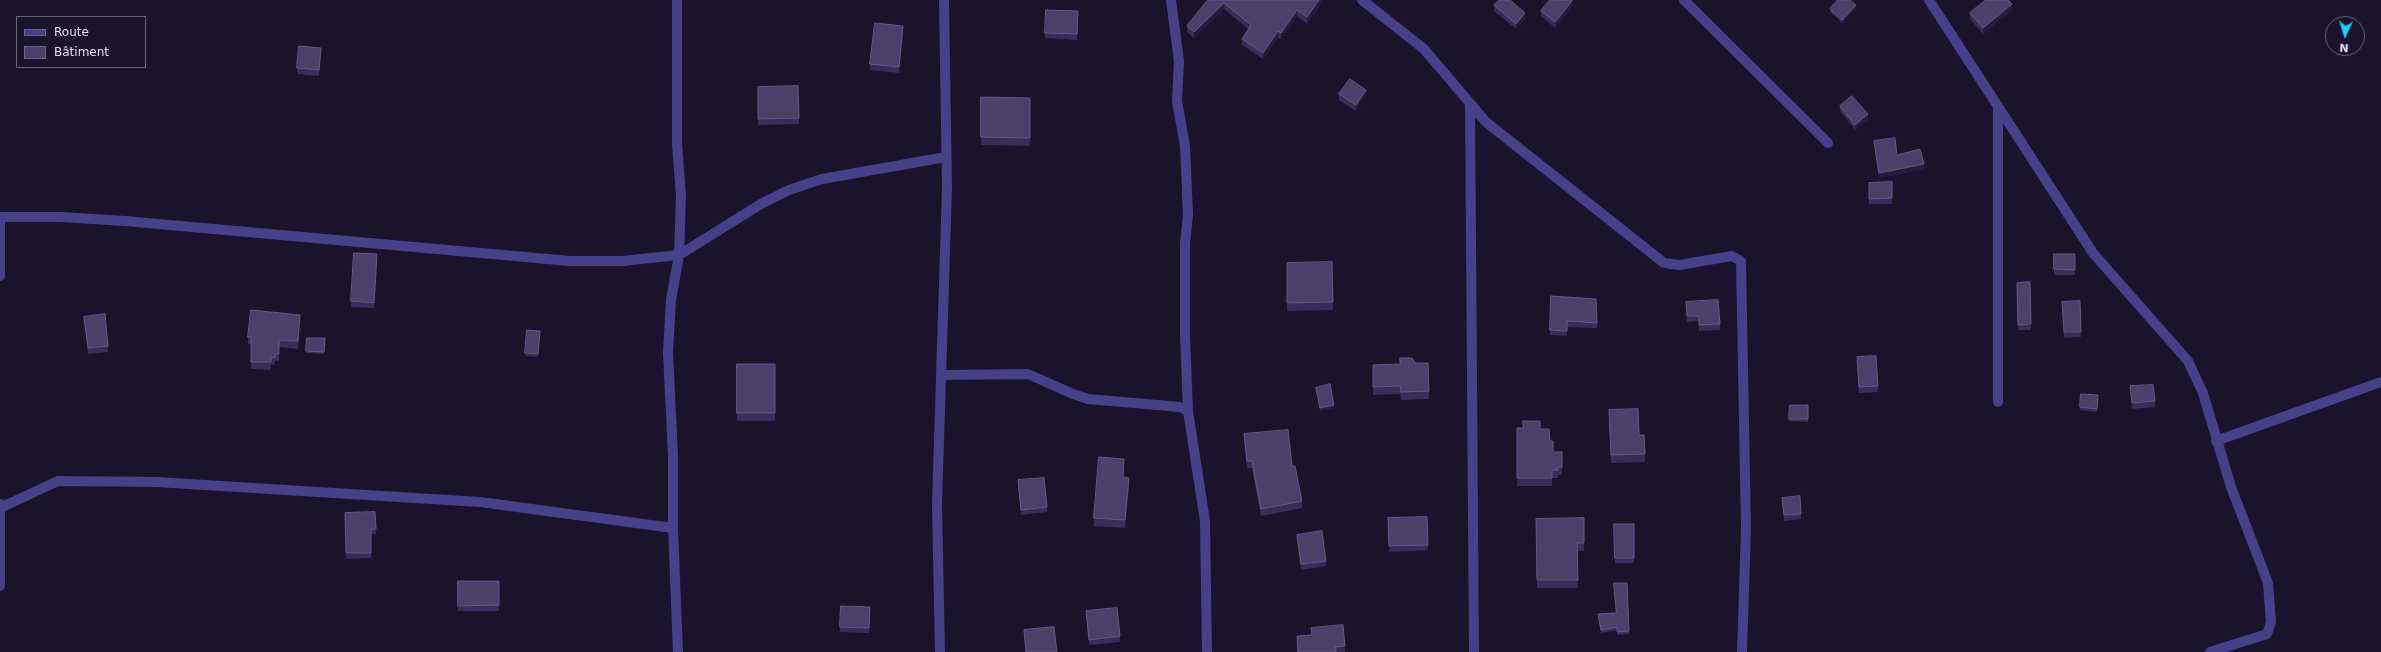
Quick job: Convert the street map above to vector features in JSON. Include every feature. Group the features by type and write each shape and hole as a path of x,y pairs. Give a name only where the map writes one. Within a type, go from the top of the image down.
{"street":[{"path":"677,0 677,136 681,196 679,255 671,300 668,353 673,456 673,528 678,652"},
{"path":"940,652 937,504 946,157 944,0"},
{"path":"1171,0 1179,61 1177,101 1185,146 1188,215 1185,242 1185,328 1188,410 1205,521 1207,652"},
{"path":"1362,0 1424,49 1486,122 1664,263 1679,265 1732,256 1741,261 1746,529 1742,652"},
{"path":"1684,0 1828,143"},
{"path":"1929,0 2093,252 2188,361 2203,393 2216,441 2231,487 2268,583 2271,622 2267,634 2224,650 2210,652"},
{"path":"1470,103 1474,652"},
{"path":"1998,105 1998,402"},
{"path":"0,217 61,217 125,221 570,261 622,261 679,255 761,204 789,190 822,179 946,157"},
{"path":"0,221 0,276"},
{"path":"941,375 1028,374 1088,399 1180,406 1188,410"},
{"path":"2216,441 2381,382"},
{"path":"0,508 58,481 157,482 480,502 673,528"},
{"path":"0,504 0,586"}],"building":[{"path":"1208,0 1319,0 1307,17 1297,10 1281,33 1278,31 1263,53 1242,39 1251,25 1224,3 1194,32 1187,26"},
{"path":"1499,0 1510,0 1525,13 1516,24 1494,5"},
{"path":"1550,0 1572,0 1555,22 1541,11"},
{"path":"1838,0 1850,0 1856,5 1842,20 1830,9"},
{"path":"1986,0 2008,0 2012,4 1983,28 1970,13"},
{"path":"1046,10 1078,11 1077,34 1045,33"},
{"path":"875,23 903,26 899,67 870,64"},
{"path":"299,46 321,48 319,70 297,68"},
{"path":"1350,79 1366,90 1356,105 1339,94"},
{"path":"798,86 799,118 758,119 758,87"},
{"path":"1852,96 1868,114 1855,125 1840,106"},
{"path":"981,97 1030,98 1030,138 981,137"},
{"path":"1895,138 1897,155 1920,149 1924,164 1879,173 1874,141"},
{"path":"1892,182 1892,198 1869,199 1869,183"},
{"path":"354,253 377,254 374,303 351,301"},
{"path":"2054,254 2075,254 2075,270 2054,269"},
{"path":"1332,262 1333,302 1287,303 1287,263"},
{"path":"2030,282 2031,324 2018,325 2017,283"},
{"path":"1551,296 1596,299 1597,323 1567,321 1567,331 1550,330"},
{"path":"1718,300 1720,324 1699,325 1699,316 1687,316 1686,302"},
{"path":"2080,301 2081,332 2064,332 2062,302"},
{"path":"251,310 300,315 298,341 279,340 279,354 275,354 275,358 271,357 271,362 251,362 251,337 248,337"},
{"path":"105,314 108,346 88,348 84,317"},
{"path":"527,330 540,331 538,354 525,353"},
{"path":"307,338 325,338 324,352 306,351"},
{"path":"1876,356 1878,386 1859,387 1857,357"},
{"path":"1400,358 1412,358 1415,363 1428,363 1429,391 1401,392 1400,386 1373,387 1373,365 1400,364"},
{"path":"737,364 775,364 775,413 737,413"},
{"path":"1330,384 1334,405 1320,408 1316,388"},
{"path":"2153,385 2155,401 2132,403 2130,386"},
{"path":"2081,394 2098,395 2097,409 2080,407"},
{"path":"1790,405 1808,405 1808,419 1789,419"},
{"path":"1638,409 1639,435 1644,435 1645,454 1611,455 1609,410"},
{"path":"1523,421 1540,421 1540,429 1549,429 1550,441 1553,441 1553,452 1562,452 1562,467 1558,467 1558,470 1552,470 1552,478 1517,478 1517,428 1523,428"},
{"path":"1288,430 1292,466 1295,466 1302,501 1261,509 1252,461 1247,461 1244,434"},
{"path":"1099,457 1124,459 1123,477 1129,478 1125,520 1094,518"},
{"path":"1044,478 1047,507 1021,510 1018,480"},
{"path":"1800,496 1801,514 1784,515 1782,498"},
{"path":"375,512 376,529 371,529 371,553 346,553 345,513"},
{"path":"1427,517 1428,545 1389,546 1388,518"},
{"path":"1584,518 1584,543 1577,543 1578,580 1537,580 1536,519"},
{"path":"1614,524 1634,524 1634,558 1615,558"},
{"path":"1322,531 1326,561 1301,564 1297,535"},
{"path":"458,581 499,581 499,605 458,606"},
{"path":"1614,583 1627,583 1629,631 1617,632 1617,627 1601,630 1598,614 1616,613"},
{"path":"841,606 870,607 869,628 840,627"},
{"path":"1117,608 1120,636 1089,640 1086,611"},
{"path":"1343,625 1345,646 1335,647 1336,652 1298,652 1297,636 1312,635 1311,628"},
{"path":"1054,627 1057,652 1026,652 1024,630"}]}
